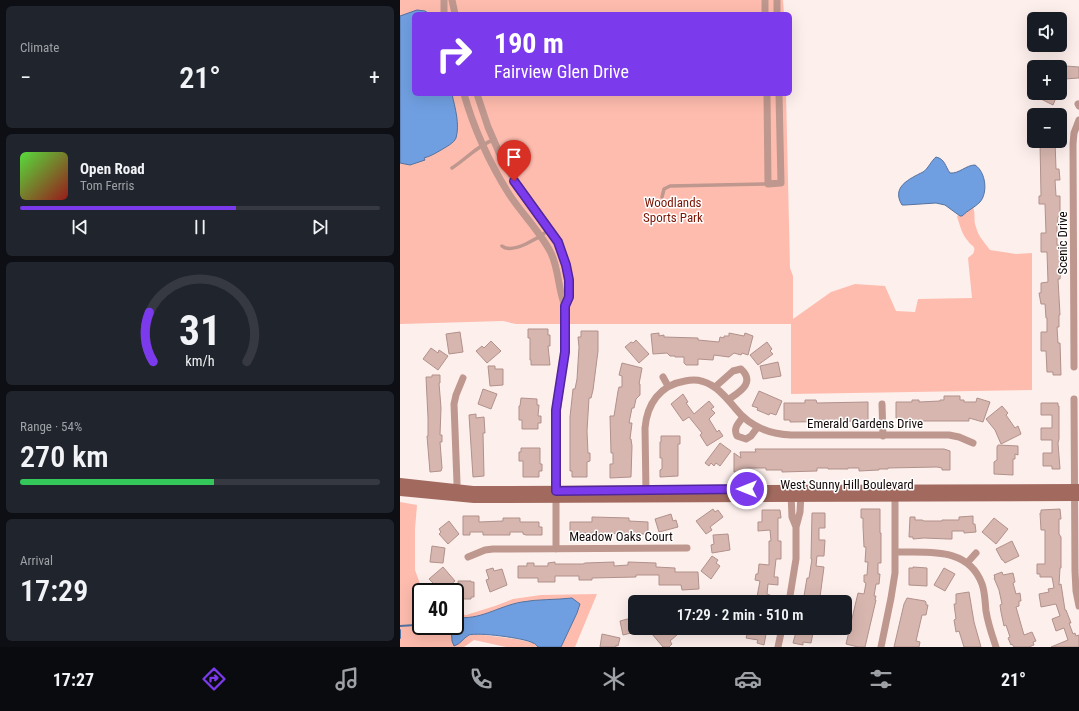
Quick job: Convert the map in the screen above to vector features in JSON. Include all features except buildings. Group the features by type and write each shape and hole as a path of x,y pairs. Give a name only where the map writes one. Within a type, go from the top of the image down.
{"street":[{"path":"444,0 444,12"},
{"path":"452,0 455,12"},
{"path":"765,0 765,12"},
{"path":"777,0 777,12"},
{"path":"465,96 482,144 510,194 541,236 552,255 559,279 561,296 565,306 565,352 556,415 556,549"},
{"path":"478,96 493,140 510,174 558,242 566,265 569,280 569,297 565,306"},
{"path":"767,96 768,184 781,183 779,96"},
{"name":"Scenic Drive","path":"1074,367 1076,189 1074,133 1079,120"},
{"path":"715,388 733,371 741,370 746,374 748,379 745,385 728,400"},
{"path":"663,377 668,386"},
{"path":"456,493 454,404 463,378"},
{"name":"Emerald Gardens Drive","path":"646,494 646,418 652,402 660,392 668,386 678,382 695,380 710,384 728,400 743,417 757,428 767,432 784,435 949,435 959,437 973,443"},
{"path":"1074,399 1077,492 1076,591 1079,606"},
{"path":"882,404 883,436"},
{"path":"743,417 736,426 735,431 737,436 746,439 751,436 757,428"},
{"name":"West Sunny Hill Boulevard","path":"400,483 456,493"},
{"name":"West Sunny Hill Boulevard","path":"400,491 456,493 473,491 556,494 1077,492"},
{"path":"789,595 796,559 796,527 792,517 796,493"},
{"path":"881,647 895,572 895,493"},
{"name":"Meadow Oaks Court","path":"468,557 487,550 687,548"},
{"path":"896,552 953,555 967,563 976,573 982,584 987,618 996,647"},
{"path":"967,563 976,553"},
{"path":"778,647 781,635"}],"lane":[{"path":"452,168 468,157 482,144 493,140"},
{"path":"662,197 664,189 670,186 768,184"},
{"path":"502,246 505,248 515,248 541,236 550,230"}],"green space":[{"name":"Woodlands Sports Park","path":"400,0 783,0 784,12 412,12 412,96 786,96 790,268 793,276 793,319 831,292 855,284 885,286 896,311 915,312 918,299 972,298 968,258 973,253 974,248 964,236 957,217 973,207 978,233 990,250 1016,254 1032,253 1032,390 791,394 791,324 516,324 503,321 400,324"},
{"path":"400,502 417,505 415,529 415,570 420,583 412,583 412,635 452,635 452,641 475,634 516,639 534,643 538,647 506,647 474,640 464,647 400,647"},
{"path":"597,594 575,647 561,647 580,604 572,598 521,602 477,617 464,619 464,615 513,599 541,595"}],"water":[{"path":"417,10 427,12 412,12 412,96 452,96 457,116 457,133 455,140 424,158 425,160 410,165 400,163 400,16"},
{"path":"936,157 943,161 950,173 972,165 975,165 982,172 985,183 983,198 978,204 962,216 945,205 936,203 902,205 899,199 900,188 903,184 925,171"},
{"path":"572,598 580,604 561,647 538,647 534,643 521,639 481,634 469,635 454,646 452,635 464,635 464,618 481,615 513,604 534,600"}],"waterway":[{"path":"400,626 412,625"},
{"path":"400,630 400,638"}],"route":[{"path":"514,181 558,242 566,265 569,280 569,297 565,306 565,352 556,410 556,491 747,489"}]}
